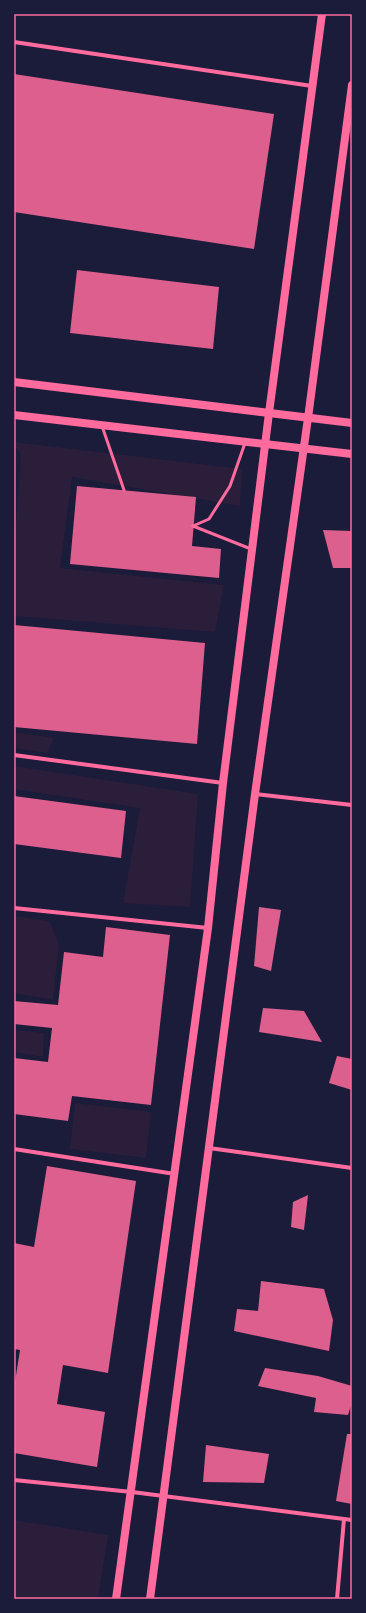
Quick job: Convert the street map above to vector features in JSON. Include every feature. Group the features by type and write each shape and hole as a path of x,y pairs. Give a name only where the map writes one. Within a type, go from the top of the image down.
{"main road":[{"path":"116,1599 132,1492 208,928 269,413 314,86 322,14"},
{"path":"150,1599 162,1497 255,794 308,418 352,84"},
{"path":"14,382 352,423"},
{"path":"14,415 352,454"}],"street":[{"path":"14,42 314,86"},
{"path":"14,755 224,783"},
{"path":"255,794 352,805"},
{"path":"14,908 208,928"},
{"path":"209,1148 352,1168"},
{"path":"14,1149 175,1174"},
{"path":"14,1480 132,1492 352,1520"},
{"path":"337,1599 344,1519"}],"lane":[{"path":"102,426 124,490"},
{"path":"246,442 230,486 209,519 194,526 253,549"}],"shaded area":[{"path":"14,442 242,469 240,506 72,477 60,568 224,585 215,632 14,616 14,551 21,454 14,446"},
{"path":"14,732 54,738 47,753 14,748"},
{"path":"14,766 198,794 190,907 123,903 140,808 14,789"},
{"path":"14,916 49,921 59,943 53,1000 14,993"},
{"path":"14,1030 44,1033 43,1057 14,1052"},
{"path":"75,1103 151,1112 146,1158 70,1149"},
{"path":"14,1520 108,1535 98,1599 14,1599"}],"building":[{"path":"14,74 274,114 254,249 14,212"},
{"path":"77,270 219,287 213,349 70,333"},
{"path":"77,486 196,497 192,546 221,549 219,578 70,564"},
{"path":"323,530 352,531 352,568 333,568"},
{"path":"14,625 205,643 197,744 14,727"},
{"path":"14,796 126,811 121,858 14,844"},
{"path":"259,907 281,910 271,971 254,966"},
{"path":"106,927 170,935 151,1105 72,1096 68,1121 14,1114 14,1058 48,1062 52,1028 14,1024 14,1001 58,1005 64,952 103,957"},
{"path":"263,1008 304,1011 322,1042 259,1032"},
{"path":"337,1056 352,1059 352,1090 329,1083"},
{"path":"47,1166 136,1181 108,1373 63,1365 57,1404 105,1412 97,1467 14,1453 14,1388 20,1350 14,1349 14,1243 34,1247"},
{"path":"308,1195 304,1230 291,1227 293,1202"},
{"path":"261,1281 324,1289 333,1320 329,1351 234,1331 237,1309 258,1311"},
{"path":"265,1368 318,1376 352,1386 352,1402 348,1415 314,1412 316,1398 258,1386"},
{"path":"347,1434 352,1434 352,1504 336,1501"},
{"path":"206,1445 269,1454 264,1483 203,1482"}]}
